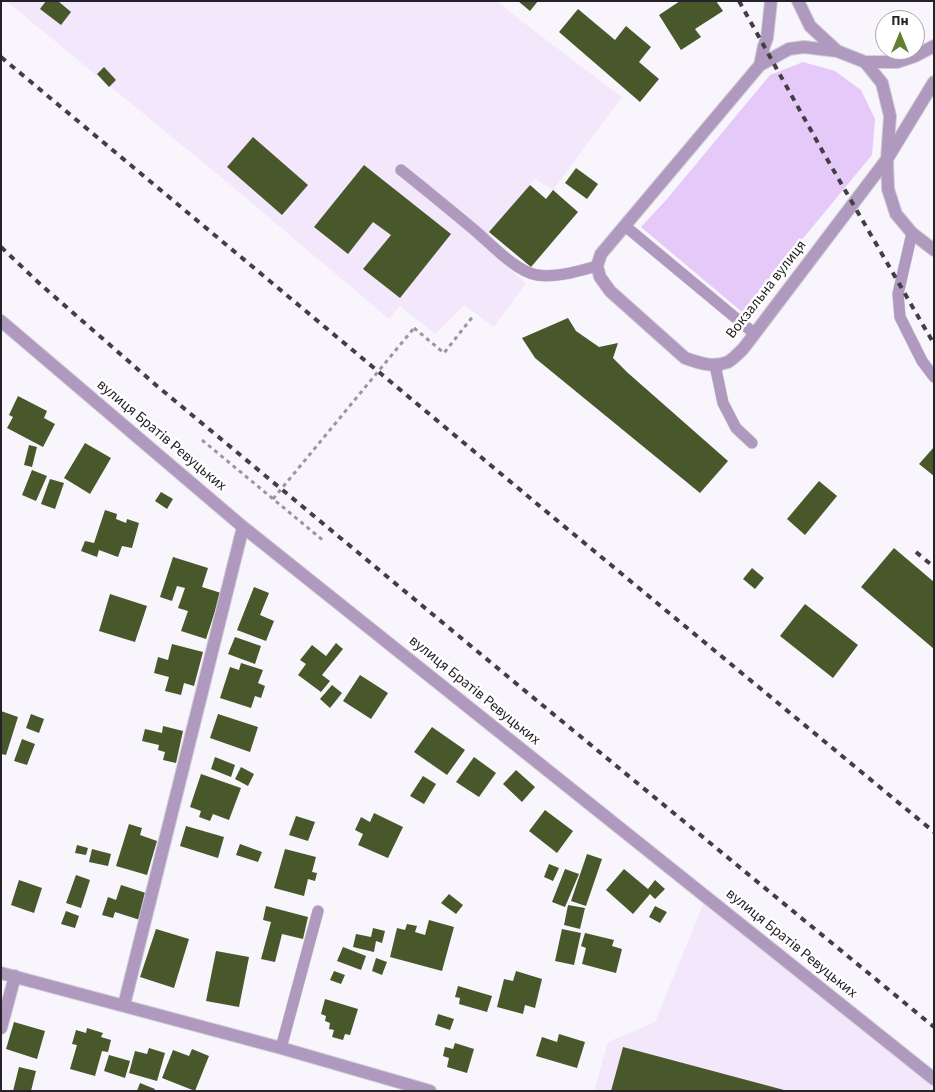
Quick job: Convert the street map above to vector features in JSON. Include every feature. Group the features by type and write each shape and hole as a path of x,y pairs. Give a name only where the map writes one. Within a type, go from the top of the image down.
{"street":[{"path":"760,65 767,38 771,1"},
{"path":"798,1 810,26 837,51"},
{"path":"715,365 700,364 685,358 610,291 600,277 597,266 601,254 760,65 789,49 804,48 837,51 865,62 897,62 915,56 934,46"},
{"path":"865,62 882,83 890,116 887,159 888,189 896,214 912,232 934,250"},
{"name":"Вокзальна вулиця","path":"715,365 728,361 743,349 755,334 887,159 934,82"},
{"name":"вулиця Братів Ревуцьких","path":"1,321 243,527 934,1079"},
{"path":"124,1005 243,527"},
{"path":"1,973 281,1048 430,1091"},
{"path":"1,1028 15,976"}],"lane":[{"path":"401,170 504,256 526,272 538,275 563,274 597,266"},
{"path":"625,226 755,334"},
{"path":"912,232 898,294 900,317 922,361 934,377"},
{"path":"715,365 723,403 736,428 752,443"},
{"path":"281,1048 318,911"}],"path":[{"path":"273,499 414,328 444,353 474,315"},
{"path":"202,440 325,542"}],"shaded area":[{"path":"6,1 497,1 622,97 553,190 535,179 480,244 526,283 494,327 464,305 435,334 400,306 389,319 228,183"},
{"path":"803,62 835,71 861,90 875,119 872,155 742,312 641,227 667,199 770,75"},
{"path":"706,897 934,1079 934,1091 594,1091 608,1042 655,1022"}],"building":[{"path":"46,1 58,1 71,12 61,25 40,9"},
{"path":"518,1 538,1 530,11"},
{"path":"680,1 716,1 723,11 695,29 701,37 681,50 659,15"},
{"path":"578,9 615,40 626,26 651,47 639,62 659,79 640,102 559,32"},
{"path":"104,67 116,80 109,87 97,74"},
{"path":"253,137 308,185 282,215 227,167"},
{"path":"364,165 451,234 400,298 363,269 391,235 373,222 348,254 314,227"},
{"path":"576,168 598,184 587,199 565,183"},
{"path":"530,185 546,199 553,190 578,212 531,267 489,232"},
{"path":"568,318 576,331 599,347 618,343 613,358 728,461 700,493 535,358 522,338"},
{"path":"18,396 47,411 44,418 55,424 43,447 7,428 13,417 9,415"},
{"path":"85,443 111,458 90,494 64,478"},
{"path":"29,445 37,447 32,467 24,465"},
{"path":"934,447 934,476 919,464"},
{"path":"32,470 47,476 36,501 22,495"},
{"path":"50,479 64,483 55,509 41,504"},
{"path":"819,481 837,496 805,535 787,519"},
{"path":"161,492 173,499 167,509 155,501"},
{"path":"105,510 117,514 116,519 126,523 127,519 139,523 132,548 122,546 118,557 99,550 97,557 81,551 85,541 94,543"},
{"path":"894,548 934,582 934,649 861,587"},
{"path":"173,557 208,568 202,587 221,593 206,639 181,631 188,611 178,608 185,588 177,586 172,601 160,597"},
{"path":"752,568 764,578 755,589 743,579"},
{"path":"254,587 269,593 260,615 274,621 266,641 237,630"},
{"path":"110,594 147,606 135,642 99,631"},
{"path":"805,604 858,645 833,678 780,636"},
{"path":"235,637 261,646 255,664 228,654"},
{"path":"336,643 343,649 322,675 330,681 321,692 298,675 306,664 300,660 312,645 326,656"},
{"path":"172,644 203,652 194,686 184,683 181,695 165,691 169,677 154,673 158,657 168,660"},
{"path":"241,663 263,670 258,683 265,686 261,698 255,696 251,708 220,698 230,667 239,670"},
{"path":"360,675 388,693 371,719 343,701"},
{"path":"332,685 342,693 330,708 320,699"},
{"path":"1,711 18,717 6,755 1,754"},
{"path":"31,714 44,719 39,733 26,728"},
{"path":"218,714 258,727 250,752 210,738"},
{"path":"163,726 183,731 176,763 163,760 165,752 158,750 159,745 142,741 145,729 162,733"},
{"path":"432,727 465,750 447,775 414,752"},
{"path":"22,739 35,744 27,765 14,761"},
{"path":"215,757 235,765 231,777 211,769"},
{"path":"474,757 496,773 479,797 456,782"},
{"path":"241,767 254,774 248,786 235,779"},
{"path":"516,770 535,787 522,802 503,784"},
{"path":"201,774 241,788 229,820 213,814 210,821 199,817 201,811 190,807"},
{"path":"423,776 436,784 424,804 410,796"},
{"path":"545,810 573,831 557,853 529,831"},
{"path":"374,813 403,827 388,858 358,845 363,834 355,830 361,817 370,822"},
{"path":"296,816 315,822 308,841 289,835"},
{"path":"129,824 142,828 140,835 157,841 147,875 116,866"},
{"path":"186,826 224,837 218,858 180,846"},
{"path":"240,844 262,852 258,862 236,855"},
{"path":"77,845 88,848 86,855 75,853"},
{"path":"92,849 111,854 108,866 89,862"},
{"path":"285,849 316,857 312,872 317,873 315,881 308,879 304,896 274,888"},
{"path":"587,854 602,859 586,906 571,901"},
{"path":"549,864 559,868 553,881 544,877"},
{"path":"565,869 579,874 565,907 552,902"},
{"path":"624,869 648,889 655,880 665,889 655,899 650,894 633,914 606,890"},
{"path":"76,875 90,880 81,908 66,903"},
{"path":"19,880 42,888 34,913 11,905"},
{"path":"121,885 149,894 140,920 115,912 113,918 102,915 108,897 116,900"},
{"path":"449,894 463,905 456,914 441,903"},
{"path":"568,905 585,908 580,929 564,925"},
{"path":"266,906 308,917 303,939 282,934 275,962 261,959 271,922 263,920"},
{"path":"655,906 667,912 660,923 649,917"},
{"path":"66,911 79,916 75,928 61,924"},
{"path":"429,920 454,927 442,971 390,957 397,928 405,930 407,924 417,926 415,932 425,935"},
{"path":"373,928 385,931 382,943 376,941 374,952 353,947 356,934 371,937"},
{"path":"156,929 189,939 174,988 140,977"},
{"path":"562,929 581,933 574,965 555,961"},
{"path":"585,933 614,940 612,946 622,949 616,973 582,964 586,948 581,946"},
{"path":"343,947 366,956 361,970 337,961"},
{"path":"216,951 249,957 239,1007 206,1001"},
{"path":"376,958 387,962 382,975 372,971"},
{"path":"334,971 345,975 341,984 330,980"},
{"path":"516,971 542,979 535,1008 525,1005 523,1014 497,1007 504,979 513,981"},
{"path":"458,986 492,996 487,1012 459,1004 460,998 455,997"},
{"path":"325,999 358,1009 350,1035 345,1034 343,1040 332,1037 334,1030 329,1029 330,1023 325,1021 326,1016 321,1014"},
{"path":"438,1014 454,1019 450,1030 435,1025"},
{"path":"14,1022 45,1031 37,1059 6,1049"},
{"path":"87,1028 103,1033 101,1037 111,1040 108,1052 102,1051 95,1076 70,1069 77,1045 72,1044 76,1030 86,1033"},
{"path":"559,1034 585,1042 577,1068 536,1056 542,1037 557,1042"},
{"path":"455,1043 474,1049 467,1073 447,1067 449,1058 443,1056 445,1047 453,1049"},
{"path":"623,1047 784,1090 784,1091 611,1091"},
{"path":"149,1048 165,1053 157,1081 129,1073 135,1051 147,1054"},
{"path":"192,1049 209,1056 195,1091 162,1078 173,1050 189,1056"},
{"path":"109,1055 130,1061 125,1078 104,1071"},
{"path":"19,1067 36,1071 31,1091 13,1091"},
{"path":"140,1083 155,1089 154,1091 137,1091"}],"railway":[{"path":"739,1 823,152 934,344"},
{"path":"1,57 934,832"},
{"path":"1,247 40,284 157,386 934,1027"},
{"path":"916,552 934,567"}]}
